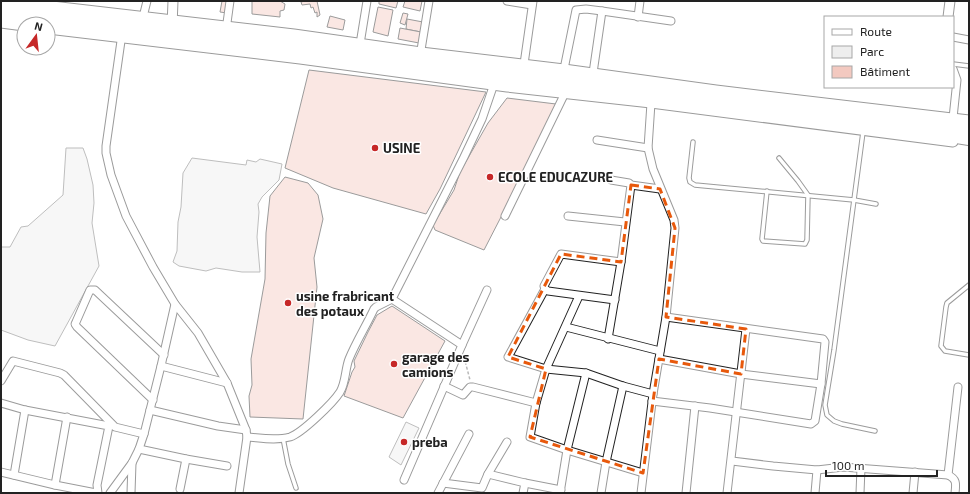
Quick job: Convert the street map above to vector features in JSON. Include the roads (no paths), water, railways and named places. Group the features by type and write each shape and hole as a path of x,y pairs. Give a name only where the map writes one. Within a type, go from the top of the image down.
{"highway":[{"path":"1,7 171,31 236,48 301,55 495,81 932,133 969,139"},
{"path":"1,17 16,20"},
{"path":"56,26 122,34 226,29 420,55 569,78 969,128"}],"street":[{"path":"9,1 142,17 171,31 173,1"},
{"path":"142,17 146,1"},
{"path":"230,1 226,29 294,34 420,55 524,64 716,90 969,120"},
{"path":"360,44 367,1"},
{"path":"420,55 429,1"},
{"path":"507,1 532,3 524,64"},
{"path":"586,9 587,1"},
{"path":"638,17 640,1"},
{"path":"948,16 950,1"},
{"path":"564,69 575,12 577,10 586,9 671,21"},
{"path":"593,73 602,11"},
{"path":"1,23 16,23"},
{"path":"56,30 122,34 107,138 106,153 111,175 126,216 152,267 175,304 198,333 227,383 247,433 239,493"},
{"path":"954,37 969,40"},
{"path":"953,118 958,80 954,71"},
{"path":"150,410 273,439 298,434 320,414 340,392 349,359 374,309 392,299 482,119 495,81 565,93 969,144"},
{"path":"505,216 565,93"},
{"path":"642,493 658,359 666,318 675,228 674,220 653,169 648,148 651,103"},
{"path":"597,140 648,148"},
{"path":"611,180 629,183 631,185 660,189"},
{"path":"608,339 621,262 631,185"},
{"path":"568,216 625,222"},
{"path":"621,262 561,254 544,286 545,289 508,357 546,369 586,373 653,398 736,413 811,424 815,421 821,384 825,342 823,338 666,318"},
{"path":"545,289 548,291 579,296 615,300"},
{"path":"152,400 75,324 90,290 94,290 164,355"},
{"path":"404,480 487,290"},
{"path":"579,296 546,369 536,403 530,437 567,450 644,473"},
{"path":"392,299 462,345"},
{"path":"110,493 132,463 139,449 164,355 175,304"},
{"path":"566,327 608,339 660,351"},
{"path":"728,493 746,329"},
{"path":"658,359 741,374 821,384"},
{"path":"1,381 13,361 60,373 64,375 112,426"},
{"path":"161,366 227,383"},
{"path":"488,474 560,491 567,450 586,373"},
{"path":"444,386 463,395 471,387 536,403"},
{"path":"601,493 606,462 623,386"},
{"path":"948,475 958,387"},
{"path":"1,403 25,410 112,426 144,434"},
{"path":"686,493 695,406"},
{"path":"14,475 25,410"},
{"path":"55,485 67,417"},
{"path":"1,472 97,493 96,485 112,426"},
{"path":"438,493 469,434"},
{"path":"443,483 482,488 488,474 507,442"},
{"path":"139,449 227,466"},
{"path":"180,489 186,459"},
{"path":"732,461 817,470 834,467 861,468 948,475 953,477 956,481 955,493"},
{"path":"131,493 132,463"},
{"path":"860,493 861,468"},
{"path":"815,493 817,470"},
{"path":"913,493 915,472"},
{"path":"523,493 525,483"}],"lane":[{"path":"954,64 969,66"},
{"path":"863,131 834,350 825,405 827,416 834,421 875,431"},
{"path":"693,142 689,178 690,182 695,185 808,195 876,204"},
{"path":"767,191 762,238 765,242 805,244 807,240 808,195 779,158"},
{"path":"969,285 947,303 941,346 945,351 969,355"},
{"path":"283,438 288,464 296,488"}],"place":[{"name":"USINE","path":"375,148"},
{"name":"ECOLE EDUCAZURE","path":"490,177"},
{"name":"usine frabricant des potaux","path":"288,303"},
{"name":"garage des camions","path":"394,364"},
{"name":"preba","path":"404,442"}]}
